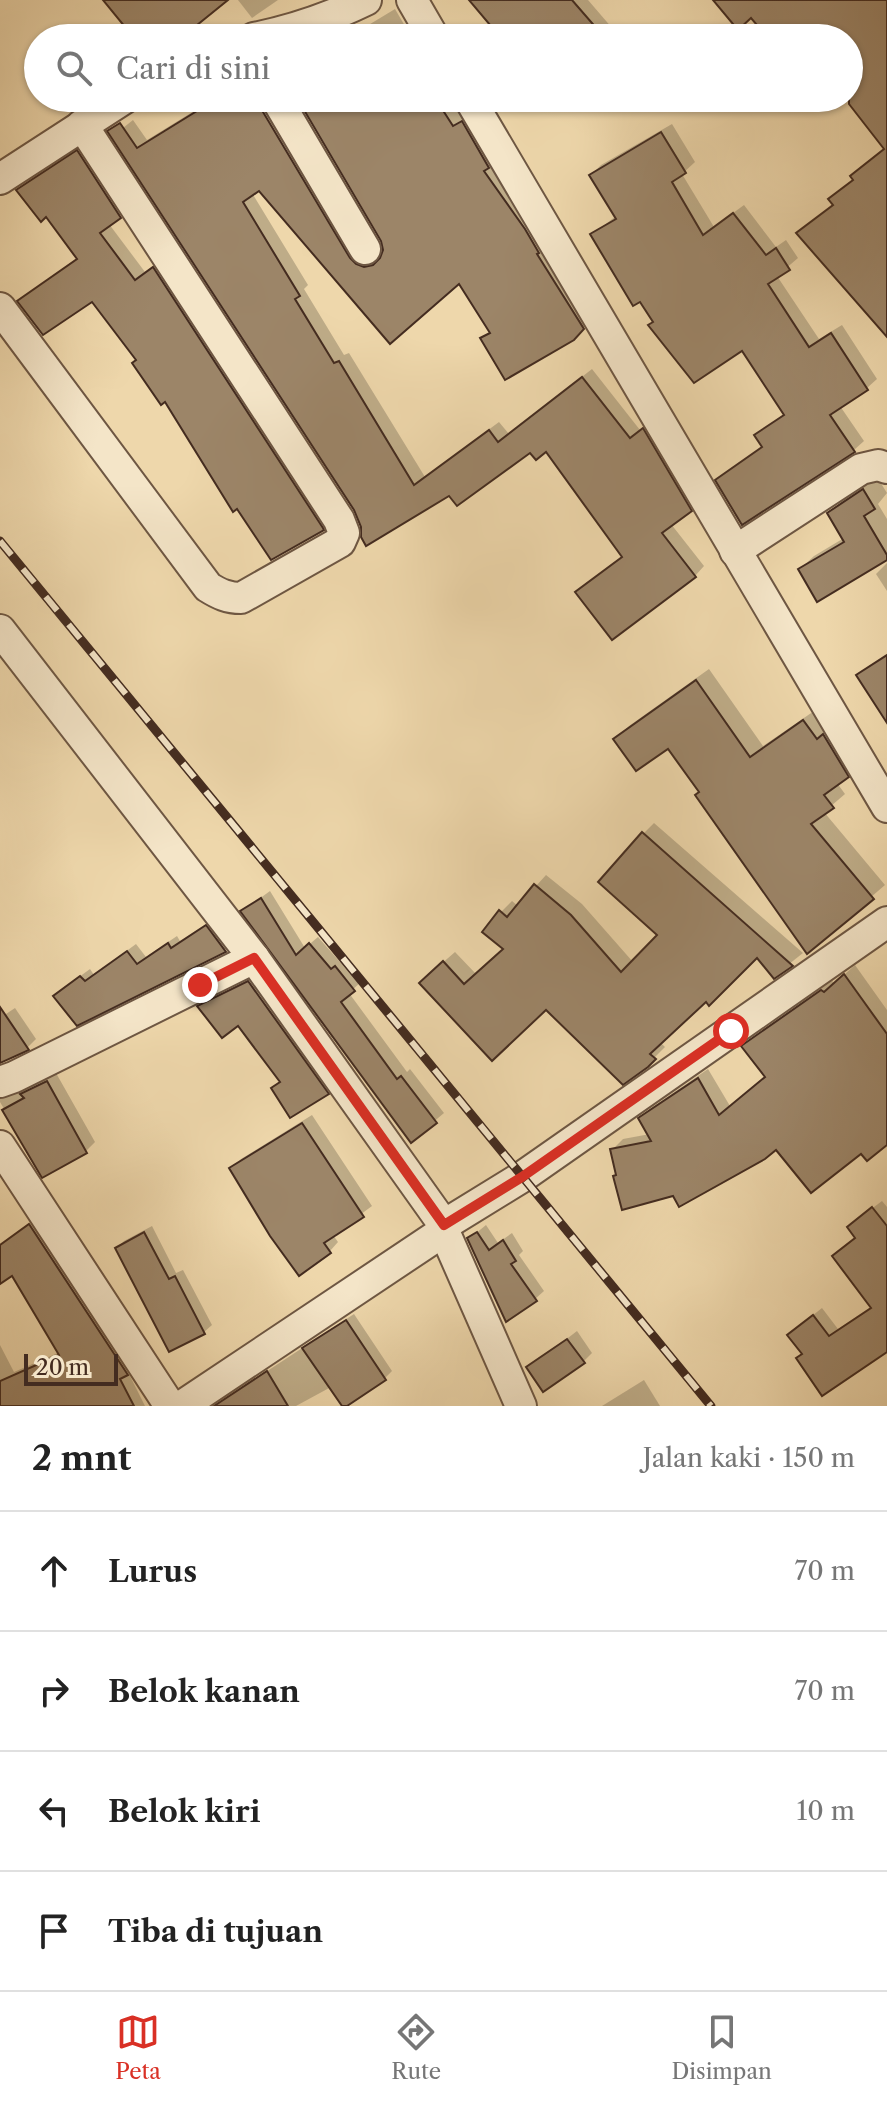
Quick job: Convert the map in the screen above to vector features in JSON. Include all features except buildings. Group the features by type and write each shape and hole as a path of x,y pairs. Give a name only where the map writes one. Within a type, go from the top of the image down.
{"street":[{"path":"310,24 366,0"},
{"path":"412,0 426,24"},
{"path":"0,179 103,112"},
{"path":"284,112 365,249"},
{"path":"477,112 887,807"},
{"path":"0,308 208,587 230,598 241,598 340,542 344,533 339,520 82,125"},
{"path":"735,551 861,469 878,465 887,468"},
{"path":"0,630 254,958 444,1228 521,1406"},
{"path":"182,1406 522,1177 887,922"},
{"path":"0,1082 254,958"},
{"path":"0,1146 170,1406"}],"railway":[{"path":"0,541 711,1406"}],"route":[{"path":"200,985 254,958 444,1225 522,1177 731,1031"}]}
